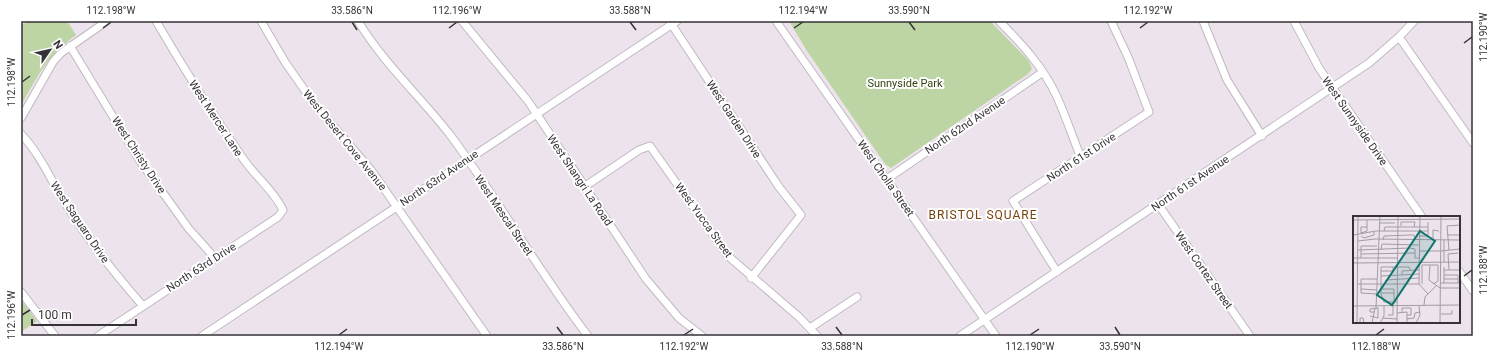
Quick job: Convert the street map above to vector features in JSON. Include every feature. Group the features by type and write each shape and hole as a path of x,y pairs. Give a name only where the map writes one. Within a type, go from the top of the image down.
{"street":[{"path":"21,118 54,62 70,46 107,21"},
{"name":"West Mercer Lane","path":"156,21 213,115 250,168 279,200 283,210"},
{"name":"West Desert Cove Avenue","path":"261,21 285,62 315,105 371,170 398,206 487,336"},
{"name":"West Mescal Street","path":"358,21 389,64 450,135 559,298 588,336"},
{"name":"West Shangri La Road","path":"462,21 506,74 536,114 646,279 679,318 702,336"},
{"name":"West Cholla Street","path":"776,21 996,336"},
{"path":"999,21 1024,46 1043,72 1057,96 1081,158"},
{"name":"North 61st Drive","path":"1058,272 1013,201 1081,158 1149,112 1128,57 1111,21"},
{"path":"1203,21 1227,80 1262,136"},
{"name":"West Sunnyside Drive","path":"1294,21 1319,68 1421,216"},
{"name":"North 61st Avenue","path":"960,336 1333,89 1369,63 1399,37 1414,21"},
{"name":"North 63rd Avenue","path":"202,336 672,22"},
{"name":"West Garden Drive","path":"672,22 779,187 801,216 752,278"},
{"path":"1399,37 1473,143"},
{"name":"West Christy Drive","path":"70,46 140,161 189,229 215,258"},
{"name":"North 62nd Avenue","path":"887,179 1043,72"},
{"name":"West Saguaro Drive","path":"21,134 30,145 89,238 121,280 144,306"},
{"name":"West Yucca Street","path":"584,187 639,150 650,146 658,155 716,241 728,256 799,317 817,336"},
{"name":"West Cortez Street","path":"1158,204 1250,336"},
{"name":"North 63rd Drive","path":"98,336 278,217 283,210"},
{"path":"1460,273 1473,291"},
{"path":"21,292 55,336"},
{"path":"810,328 857,297"}],"green space":[{"path":"28,21 67,21 76,35 50,58 38,75 21,105 21,26"},
{"name":"Sunnyside Park","path":"789,21 990,21 1029,61 1032,69 1028,74 891,168 885,164 807,51"},
{"path":"21,300 37,321 21,332"}],"district":[{"name":"BRISTOL SQUARE","path":"983,215"}]}
